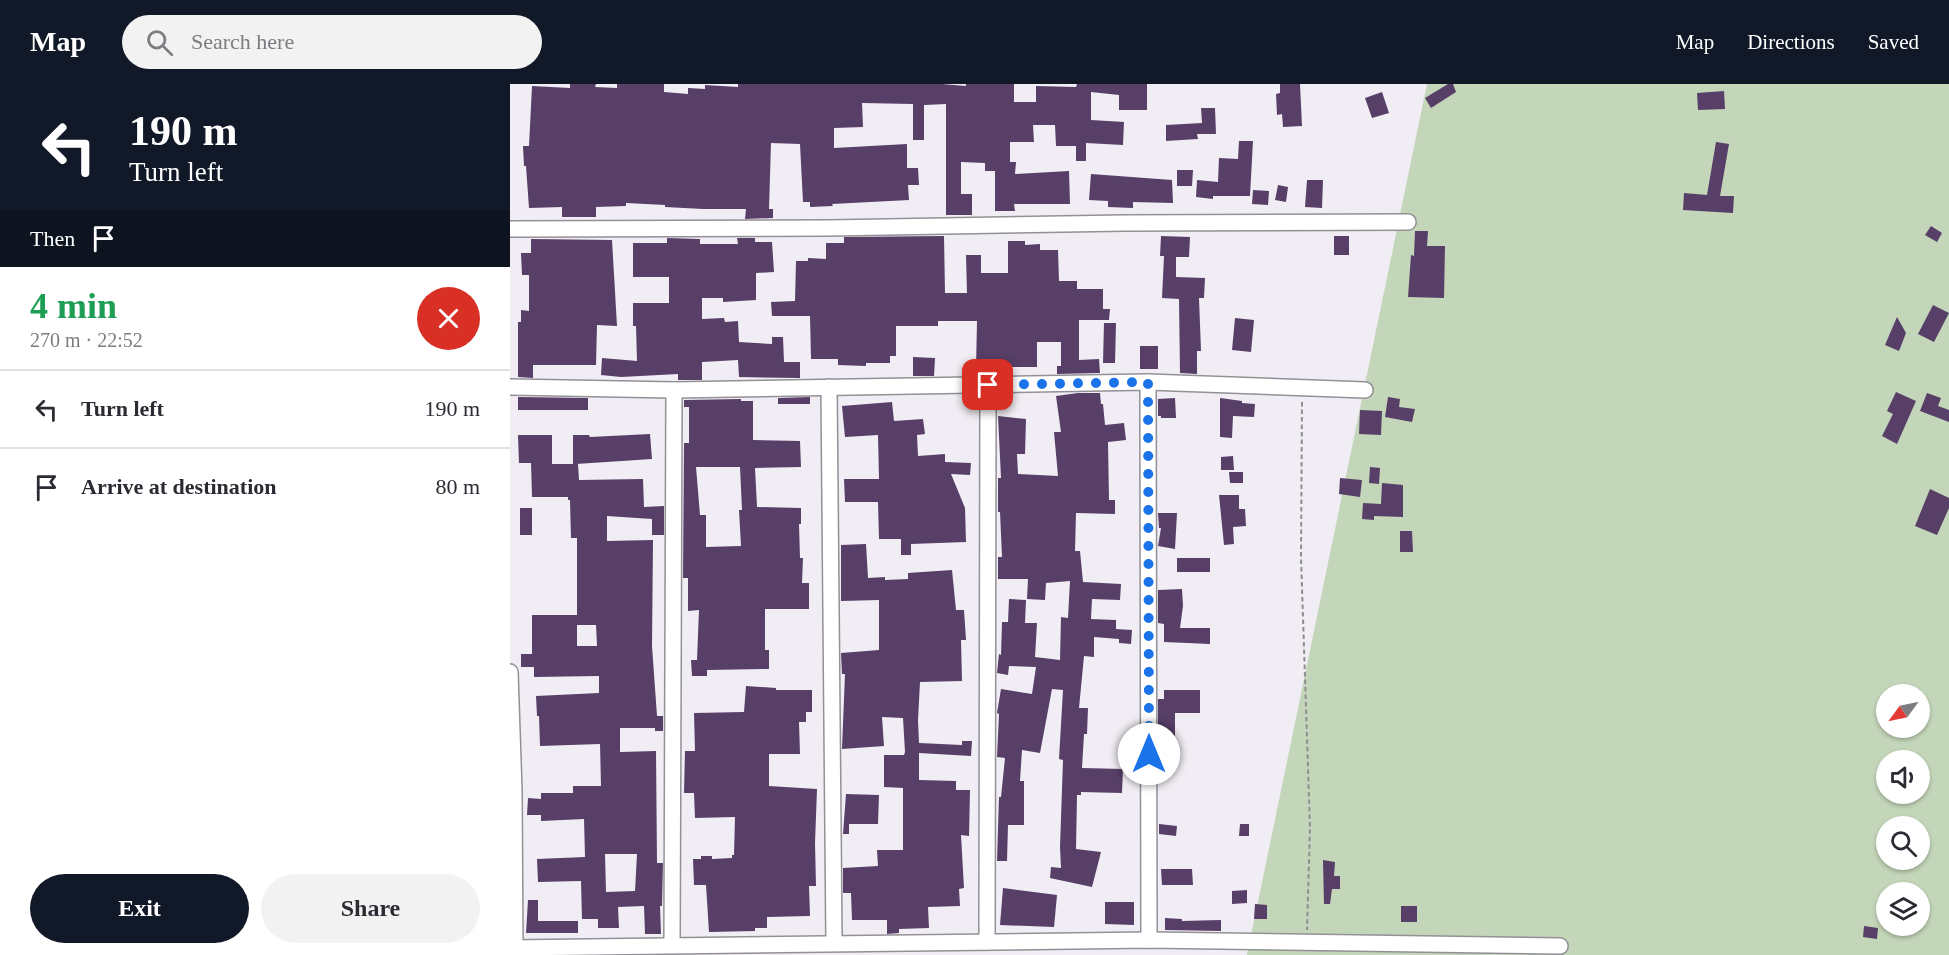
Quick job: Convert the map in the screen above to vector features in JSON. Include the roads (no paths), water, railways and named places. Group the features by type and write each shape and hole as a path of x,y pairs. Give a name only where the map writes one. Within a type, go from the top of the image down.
{"street":[{"path":"510,229 1408,222"},
{"path":"1148,382 1149,940"},
{"path":"510,387 674,390 1148,382 1365,390"},
{"path":"987,942 988,385"},
{"path":"829,387 834,943"},
{"path":"672,945 674,390"},
{"path":"510,672 513,950 672,945 1149,940 1560,946"}]}
